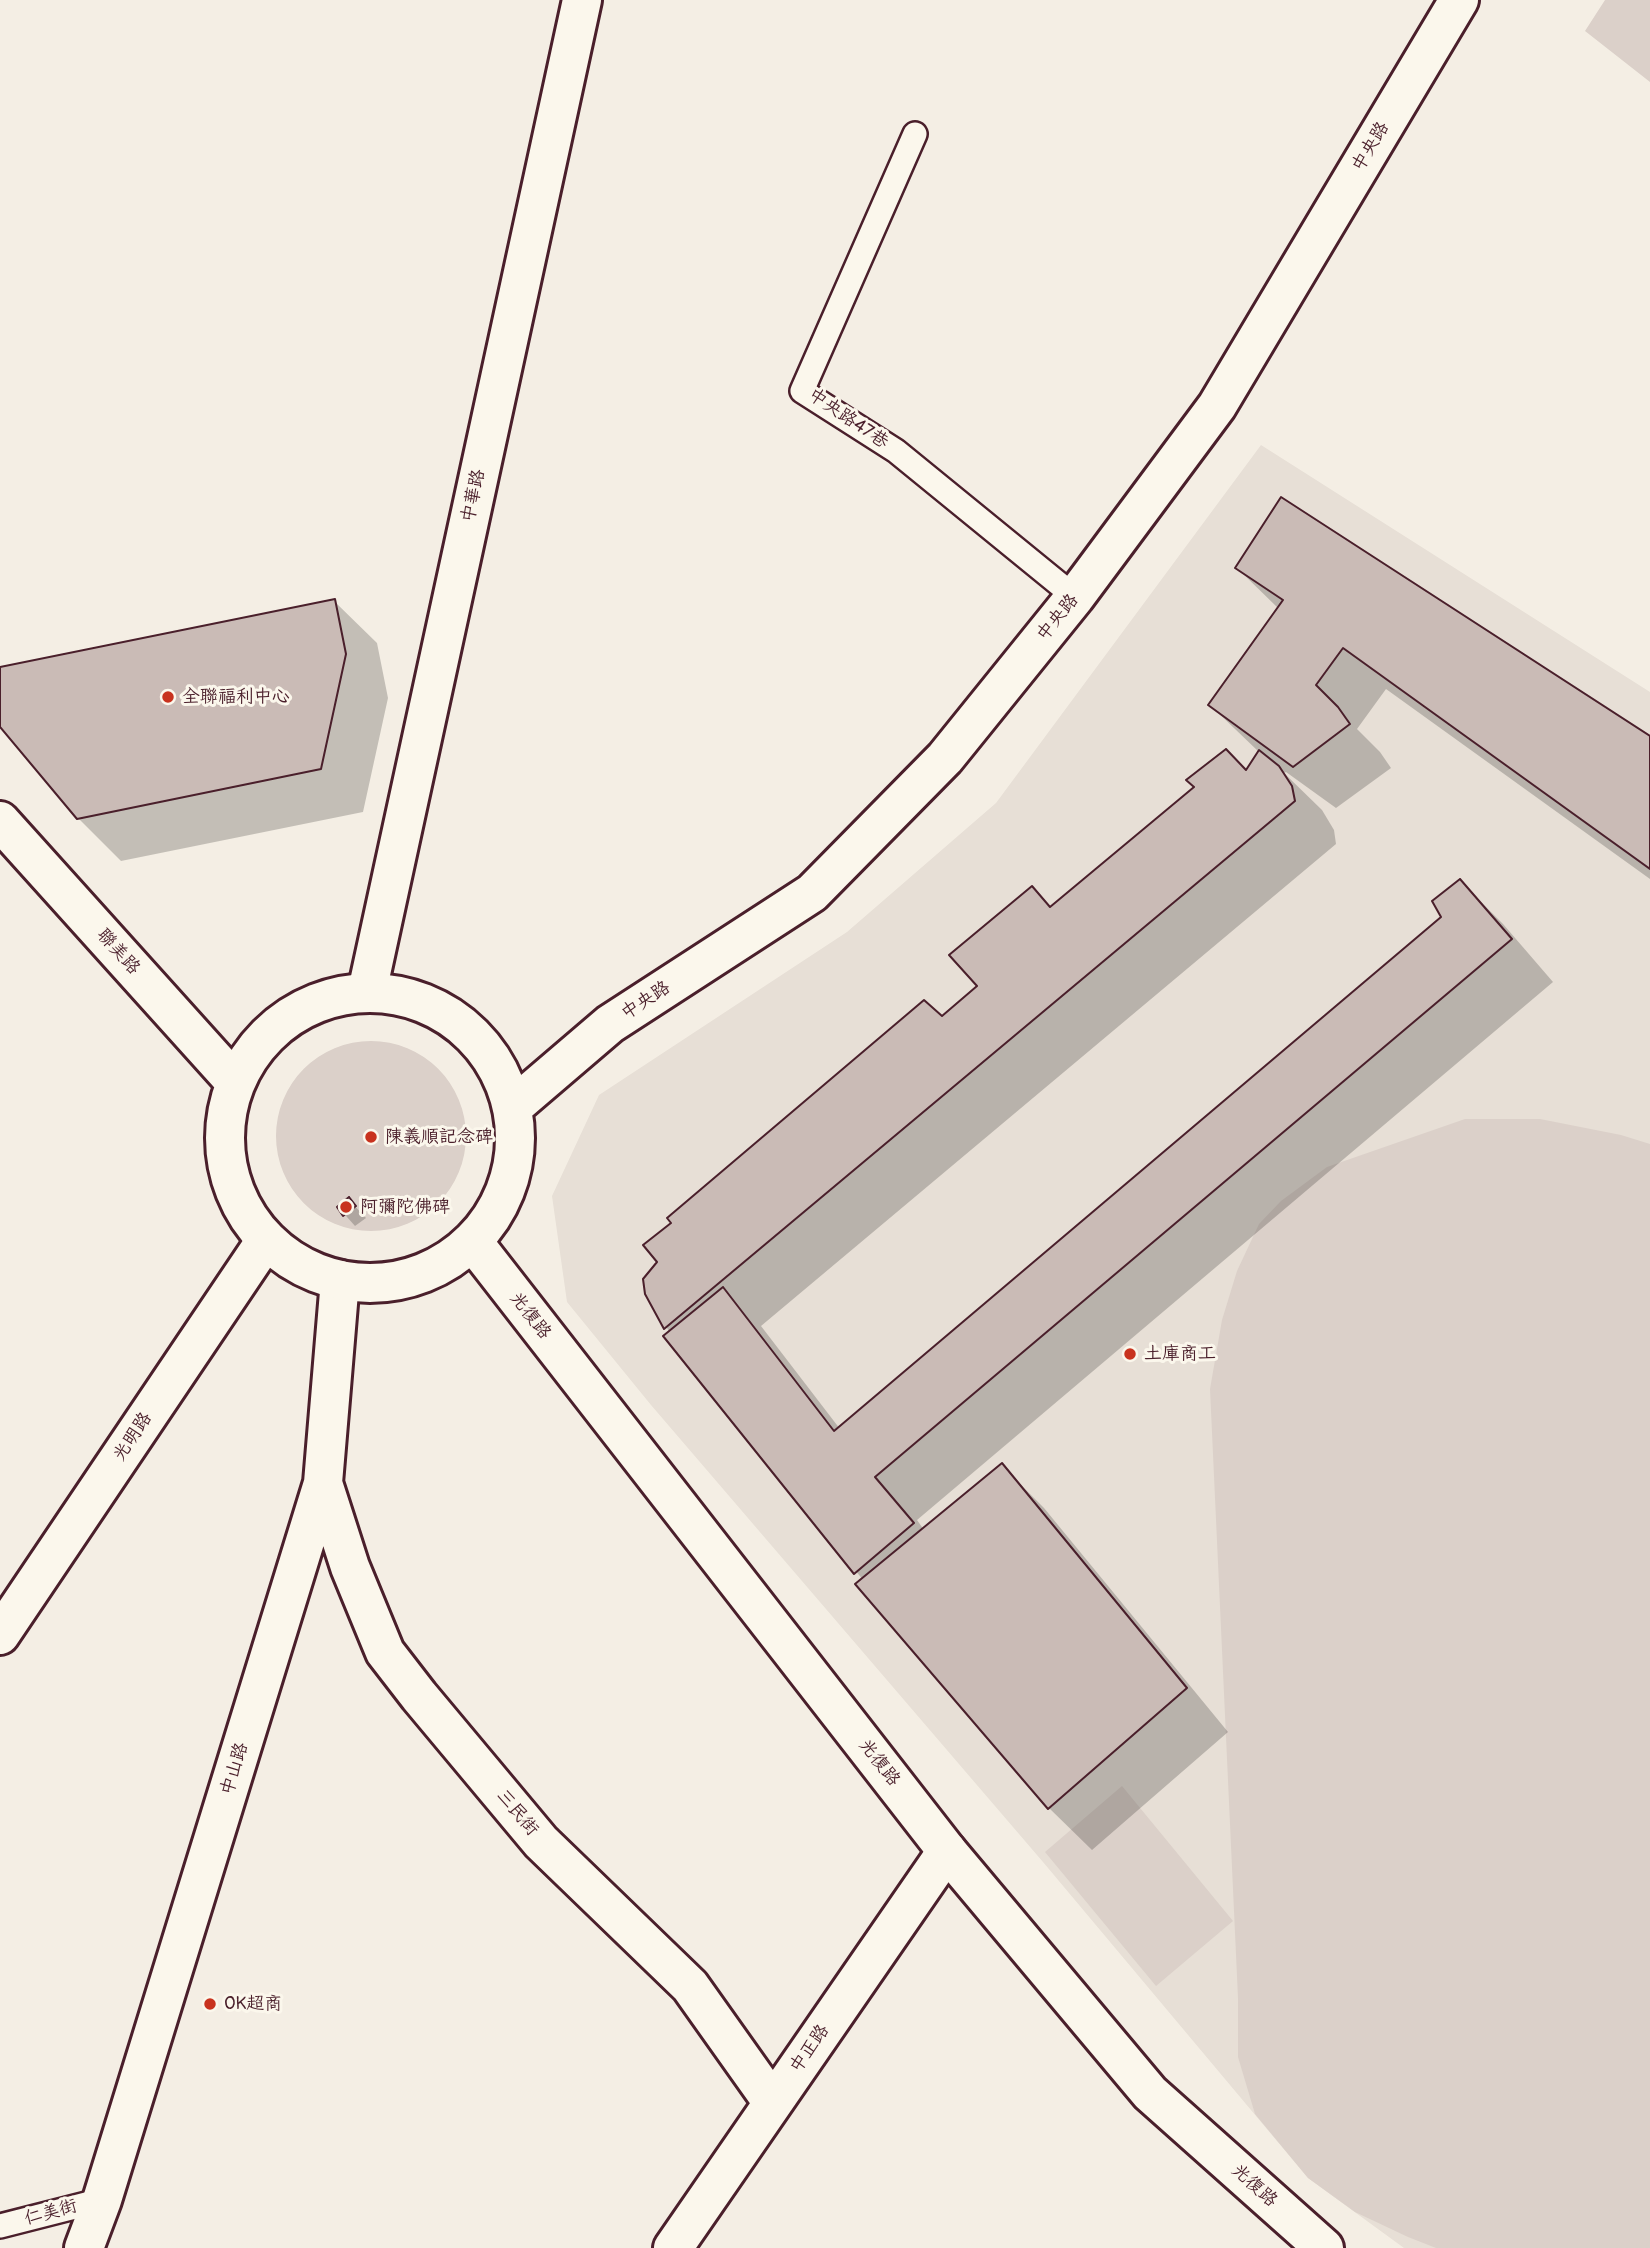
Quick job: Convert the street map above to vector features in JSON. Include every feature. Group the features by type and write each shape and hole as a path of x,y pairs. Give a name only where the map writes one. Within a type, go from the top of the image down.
{"street":[{"name":"中華路","path":"367,992 582,0"},
{"name":"中央路","path":"513,1107 610,1024 812,893 945,758 1075,597 1217,407 1459,0"},
{"name":"聯美路","path":"0,821 235,1082"},
{"path":"367,992 416,999 460,1024 494,1061 513,1107 515,1156 501,1202 472,1242 433,1269 387,1282 340,1280 300,1266 266,1240 241,1206 227,1166 225,1124 235,1082 257,1046 288,1018 326,999 367,992"},
{"name":"光明路","path":"0,1634 266,1240"},
{"name":"光復路","path":"472,1242 947,1851 1150,2092 1324,2248"},
{"name":"中山路","path":"84,2248 102,2200 323,1482 340,1280"},
{"name":"三民街","path":"323,1482 351,1567 385,1652 541,1842 690,1986 773,2103"},
{"name":"中正路","path":"673,2248 947,1851"}],"lane":[{"name":"中央路47巷","path":"915,134 802,391 896,451 1075,597"},
{"name":"仁美街","path":"0,2226 102,2200"}],"shaded area":[{"path":"1605,0 1650,0 1650,82 1585,31"},
{"name":"土庫商工","path":"1261,445 1650,692 1650,2248 1404,2248 1308,2178 1043,1862 651,1405 567,1302 552,1196 599,1095 847,932 996,803"},
{"path":"371,1041 407,1048 438,1069 459,1100 466,1136 459,1172 438,1203 407,1224 371,1231 335,1224 304,1203 283,1172 276,1136 283,1100 304,1069 335,1048"},
{"path":"1465,1119 1540,1119 1621,1135 1650,1144 1650,2248 1436,2248 1408,2237 1355,2212 1308,2178 1255,2114 1238,2057 1238,1998 1210,1389 1222,1320 1237,1271 1259,1224 1281,1201 1327,1167"},
{"path":"1122,1786 1233,1921 1156,1986 1045,1852"}],"building":[{"path":"1281,497 1650,736 1650,869 1343,648 1316,685 1338,707 1350,724 1293,767 1208,705 1283,600 1235,568"},
{"name":"全聯福利中心","path":"335,599 346,654 321,769 77,819 0,727 0,667"},
{"path":"1226,749 1246,770 1259,750 1279,766 1292,786 1295,801 664,1329 645,1294 643,1279 657,1262 643,1245 671,1223 667,1218 924,1000 942,1016 977,986 949,955 1032,886 1050,907 1194,787 1186,780"},
{"path":"1460,879 1512,939 875,1477 914,1523 854,1574 663,1336 723,1287 834,1431 1441,917 1432,901"},
{"name":"阿彌陀佛碑","path":"349,1197 356,1206 343,1216 337,1207"},
{"path":"1002,1463 1187,1688 1048,1809 855,1584"}],"place":[{"name":"全聯福利中心","path":"168,697"},
{"name":"陳義順記念碑","path":"371,1137"},
{"name":"阿彌陀佛碑","path":"346,1207"},
{"name":"土庫商工","path":"1130,1354"},
{"name":"OK超商","path":"210,2004"}]}
